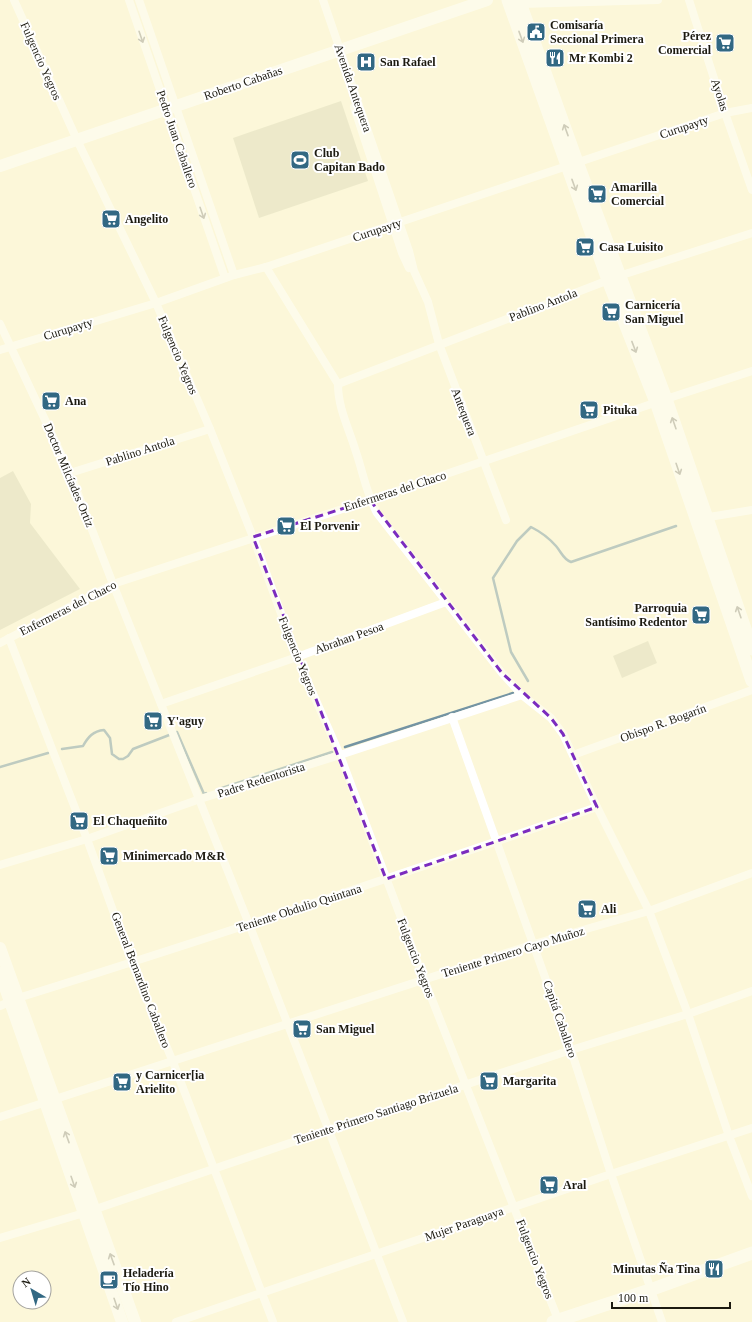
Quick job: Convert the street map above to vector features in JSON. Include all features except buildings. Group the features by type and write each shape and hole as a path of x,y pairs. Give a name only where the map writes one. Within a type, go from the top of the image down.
{"main road":[{"name":"Roberto Cabañas","path":"0,166 487,0"},
{"path":"508,0 572,164 661,401 701,518 752,681"},
{"path":"520,2 572,164"},
{"path":"701,518 752,648"},
{"path":"0,948 10,1002"},
{"path":"0,973 50,1102 89,1211 134,1322"},
{"path":"89,1211 122,1322"},
{"path":"557,1321 650,1290 752,1253"}],"street":[{"name":"Fulgencio Yegros","path":"14,0 77,140 156,303 210,429 253,538 297,657 340,755 424,979 514,1207 557,1321"},
{"name":"Pedro Juan Caballero","path":"129,0 234,276"},
{"name":"Pedro Juan Caballero","path":"138,0 170,107 225,278"},
{"name":"Avenida Antequera","path":"318,0 338,51"},
{"name":"Avenida Antequera","path":"323,0 338,51 396,224 402,253 414,279 428,302"},
{"path":"520,2 658,0"},
{"name":"Ayolas","path":"689,0 725,113 752,190"},
{"name":"Curupayty","path":"0,350 156,303 225,278 266,267 725,113 752,108"},
{"name":"Pablino Antola","path":"338,384 614,278 752,233"},
{"path":"266,267 338,384 340,409 356,451 370,500 377,513 502,673 522,695 551,718 563,734 574,755 597,807 649,911 688,1014 729,1136 752,1196"},
{"name":"Antequera","path":"428,302 439,344 506,520"},
{"name":"Doctor Milcíades Ortiz","path":"0,324 70,473 200,799 403,1322"},
{"name":"Enfermeras del Chaco","path":"0,643 113,584 370,500 752,371"},
{"name":"Pablino Antola","path":"70,473 210,429"},
{"path":"701,518 752,510"},
{"name":"Abrahan Pesoa","path":"161,704 297,657 446,602"},
{"name":"General Bernardino Caballero","path":"9,638 88,839 132,963 173,1062 272,1322"},
{"name":"Obispo R. Bogarín","path":"574,755 752,690"},
{"name":"Padre Redentorista","path":"0,865 88,839 200,799 522,695"},
{"name":"Capitá Caballero","path":"452,717 571,1050 611,1174 662,1322"},
{"name":"Teniente Obdulio Quintana","path":"10,1002 386,879 597,807"},
{"name":"Teniente Primero Cayo Muñoz","path":"0,1117 534,944 649,911 752,873"},
{"name":"Teniente Primero Santiago Brizuela","path":"0,1238 89,1211 328,1130 752,992"},
{"name":"Mujer Paraguaya","path":"176,1322 611,1174 752,1128"}],"highlighted area":[{"path":"370,500 502,673 551,718 563,734 597,807 386,879 253,537"}],"shaded area":[{"name":"Club Capitan Bado","path":"341,101 368,181 259,218 233,138"},
{"path":"13,471 31,504 30,523 80,589 0,630 0,478"},
{"path":"648,641 657,663 622,678 613,656"}],"waterway":[{"path":"528,681 511,652 493,578 517,541 531,527 548,538 564,557 571,562 676,526"},
{"path":"345,747 513,693"},
{"path":"62,749 83,746 91,735 104,730 110,738 112,754 119,759 123,759 128,756 133,749 177,732 204,794 206,793"},
{"path":"222,788 332,752"},
{"path":"0,767 48,753"}],"place":[{"name":"Comisaría Seccional Primera","path":"536,32"},
{"name":"Pérez Comercial","path":"725,43"},
{"name":"Mr Kombi 2","path":"555,58"},
{"name":"San Rafael","path":"366,62"},
{"name":"Club Capitan Bado","path":"300,160"},
{"name":"Amarilla Comercial","path":"597,194"},
{"name":"Angelito","path":"111,219"},
{"name":"Casa Luisito","path":"585,247"},
{"name":"Carnicería San Miguel","path":"611,312"},
{"name":"Ana","path":"51,401"},
{"name":"Pituka","path":"589,410"},
{"name":"El Porvenir","path":"286,526"},
{"name":"Parroquia Santísimo Redentor","path":"701,615"},
{"name":"Y'aguy","path":"153,721"},
{"name":"El Chaqueñito","path":"79,821"},
{"name":"Minimercado M&R","path":"109,856"},
{"name":"Ali","path":"587,909"},
{"name":"San Miguel","path":"302,1029"},
{"name":"Margarita","path":"489,1081"},
{"name":"y Carnicer[ia Arielito","path":"122,1082"},
{"name":"Aral","path":"549,1185"},
{"name":"Minutas Ña Tina","path":"714,1269"},
{"name":"Heladería Tío Hino","path":"109,1280"}]}
